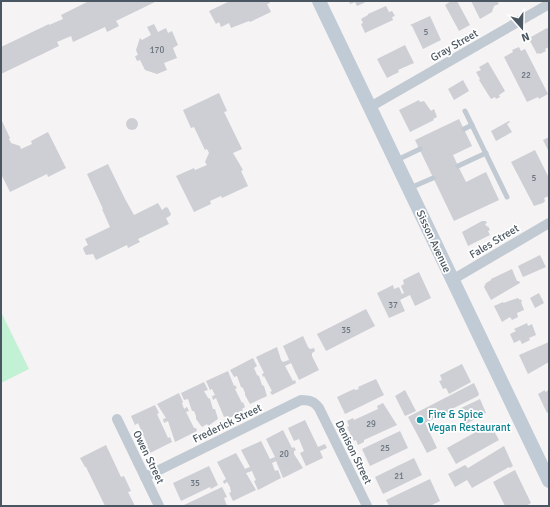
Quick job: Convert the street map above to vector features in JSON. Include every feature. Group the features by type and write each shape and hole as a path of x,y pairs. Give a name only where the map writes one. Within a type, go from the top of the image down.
{"main road":[{"name":"Sisson Avenue","path":"319,1 549,481"}],"street":[{"name":"Gray Street","path":"370,107 549,4"},
{"name":"Fales Street","path":"452,280 549,223"},
{"name":"Frederick Street","path":"145,477 301,400 315,402 319,408"},
{"name":"Denison Street","path":"319,408 367,506"},
{"name":"Owen Street","path":"117,419 159,506"}],"lane":[{"path":"465,111 507,197"},
{"path":"464,129 472,125"},
{"path":"396,161 420,149"},
{"path":"458,166 486,153"},
{"path":"409,188 433,178"}],"green space":[{"path":"1,312 29,369 1,383"}],"building":[{"path":"89,1 155,2 116,21 119,26 107,32 105,27 73,42 71,36 57,42 59,46 1,74 1,47 49,24 63,19 61,15"},
{"path":"230,1 269,1 270,3 267,4 271,12 250,22 249,21 231,28 229,23 221,27 219,22 216,24 209,11"},
{"path":"349,1 368,1 357,6 355,2 350,4"},
{"path":"451,1 457,1 470,25 459,31 445,5"},
{"path":"471,1 497,1 499,4 494,6 492,12 480,19"},
{"path":"386,6 389,12 392,11 395,16 392,17 393,20 365,33 361,24 363,23 361,19 368,14"},
{"path":"430,16 441,40 423,49 412,26 410,25"},
{"path":"154,24 158,32 166,28 168,33 172,31 178,45 173,48 177,58 164,63 167,70 157,74 145,70 140,60 137,61 135,56 138,55 136,50 140,38 142,40 151,35 147,27"},
{"path":"547,28 549,30 549,47 545,49 546,51 537,54 530,41 532,39 531,37"},
{"path":"405,45 414,63 398,70 399,72 387,78 377,59"},
{"path":"519,47 521,51 525,49 548,94 539,99 538,97 527,102 504,57 513,52 512,50"},
{"path":"488,62 505,91 496,99 495,97 491,99 479,80 480,79 476,72 481,70 479,67"},
{"path":"463,80 469,91 454,100 448,89"},
{"path":"219,93 227,111 224,112 242,149 233,153 243,170 241,171 248,186 222,198 221,196 210,201 211,204 194,212 176,176 194,168 195,170 207,165 205,162 209,153 207,149 205,150 194,127 191,128 183,110"},
{"path":"419,100 420,102 424,101 431,111 434,109 437,117 410,132 399,110"},
{"path":"130,118 134,118 138,124 134,130 130,130 126,126 126,122"},
{"path":"1,119 11,143 20,146 21,149 32,144 31,141 48,132 66,168 48,177 47,174 10,192 1,174"},
{"path":"459,119 472,146 453,155 458,166 466,182 486,172 499,200 454,221 415,140"},
{"path":"509,121 510,122 507,124 512,132 496,141 491,131"},
{"path":"549,137 549,152 543,140"},
{"path":"535,150 549,178 549,196 544,198 545,201 543,203 534,206 511,162"},
{"path":"108,164 134,215 158,203 162,210 166,207 171,214 166,218 169,224 138,239 140,242 128,248 127,245 96,260 93,254 86,255 83,249 88,245 85,239 110,227 87,174"},
{"path":"482,221 486,221 487,223 485,224 490,230 488,231 490,235 468,246 462,232"},
{"path":"540,255 546,267 523,277 518,266"},
{"path":"512,269 517,281 520,283 491,300 484,287 486,283"},
{"path":"419,272 431,298 415,306 410,295 400,300 405,311 389,318 377,293 393,285 394,289 399,287 402,294 404,293 401,286 404,284 403,280"},
{"path":"539,293 544,303 535,308 530,298"},
{"path":"518,298 520,300 521,299 524,310 517,313 518,317 512,320 510,317 502,322 494,306"},
{"path":"366,309 375,326 326,351 317,334"},
{"path":"527,323 528,326 532,324 536,335 529,338 530,340 522,344 520,340 514,343 510,334 516,331 514,329"},
{"path":"303,336 308,347 310,349 314,348 315,351 312,353 312,356 319,370 299,380 291,363 285,366 293,381 295,380 296,383 272,395 270,392 272,391 264,376 263,377 262,374 264,373 256,357 277,347 281,360 283,362 289,360 283,346"},
{"path":"549,342 549,362 528,374 519,355"},
{"path":"253,358 257,366 254,368 262,385 264,386 267,396 250,404 237,376 234,377 230,370"},
{"path":"462,364 471,382 449,394 446,388 443,389 439,381 442,380 440,375"},
{"path":"228,371 234,386 235,385 237,388 235,389 245,407 242,409 243,411 237,414 236,412 234,413 235,415 229,418 228,416 224,417 216,398 213,400 212,396 215,395 212,389 210,390 206,381"},
{"path":"376,379 384,395 345,414 337,397 354,389 359,389 358,387"},
{"path":"204,382 208,390 204,391 210,399 213,409 215,409 218,419 208,426 207,424 202,427 196,419 194,411 192,411 188,399 184,400 181,393"},
{"name":"Fire & Spice Vegan Restaurant","path":"474,383 479,394 478,396 425,423 437,448 427,453 408,417"},
{"path":"405,390 416,411 405,416 395,396"},
{"path":"545,390 545,392 549,390 549,412 547,413 538,394"},
{"path":"179,393 184,409 187,407 189,411 186,412 197,431 175,442 168,421 164,423 163,419 166,418 157,404"},
{"path":"480,399 486,413 466,424 462,414 460,415 457,410"},
{"path":"383,403 397,425 364,440 364,442 358,445 356,440 354,441 347,427 349,426 347,421 353,418 354,420 378,409 377,406"},
{"path":"155,405 159,413 157,414 168,438 170,437 172,442 148,454 146,449 148,446 138,423 135,425 131,416"},
{"path":"305,420 318,447 325,444 327,448 320,451 323,458 306,466 300,453 304,451 299,439 294,441 288,428"},
{"path":"490,424 499,440 456,464 447,448"},
{"path":"283,430 292,448 294,447 296,450 294,451 294,454 303,468 283,478 276,461 272,463 275,471 278,470 281,478 258,490 252,471 246,473 256,490 233,501 229,493 231,492 230,487 227,482 224,484 223,481 226,479 217,462 236,453 245,469 250,467 241,450 261,441 270,459 275,457 266,439"},
{"path":"400,431 408,448 370,466 362,449"},
{"path":"106,445 121,477 124,476 131,491 128,492 135,506 105,506 80,458"},
{"path":"504,446 513,466 472,488 467,480 455,487 448,474 465,465 468,468"},
{"path":"414,458 422,475 383,494 375,477"},
{"path":"209,466 218,485 211,489 210,487 181,501 173,483"},
{"path":"515,470 531,503 526,506 505,506 493,482"},
{"path":"430,479 440,501 430,506 389,506 386,500"},
{"path":"222,487 227,497 224,498 227,506 182,506"}],"place":[{"name":"Fire & Spice Vegan Restaurant","path":"420,420"}]}
